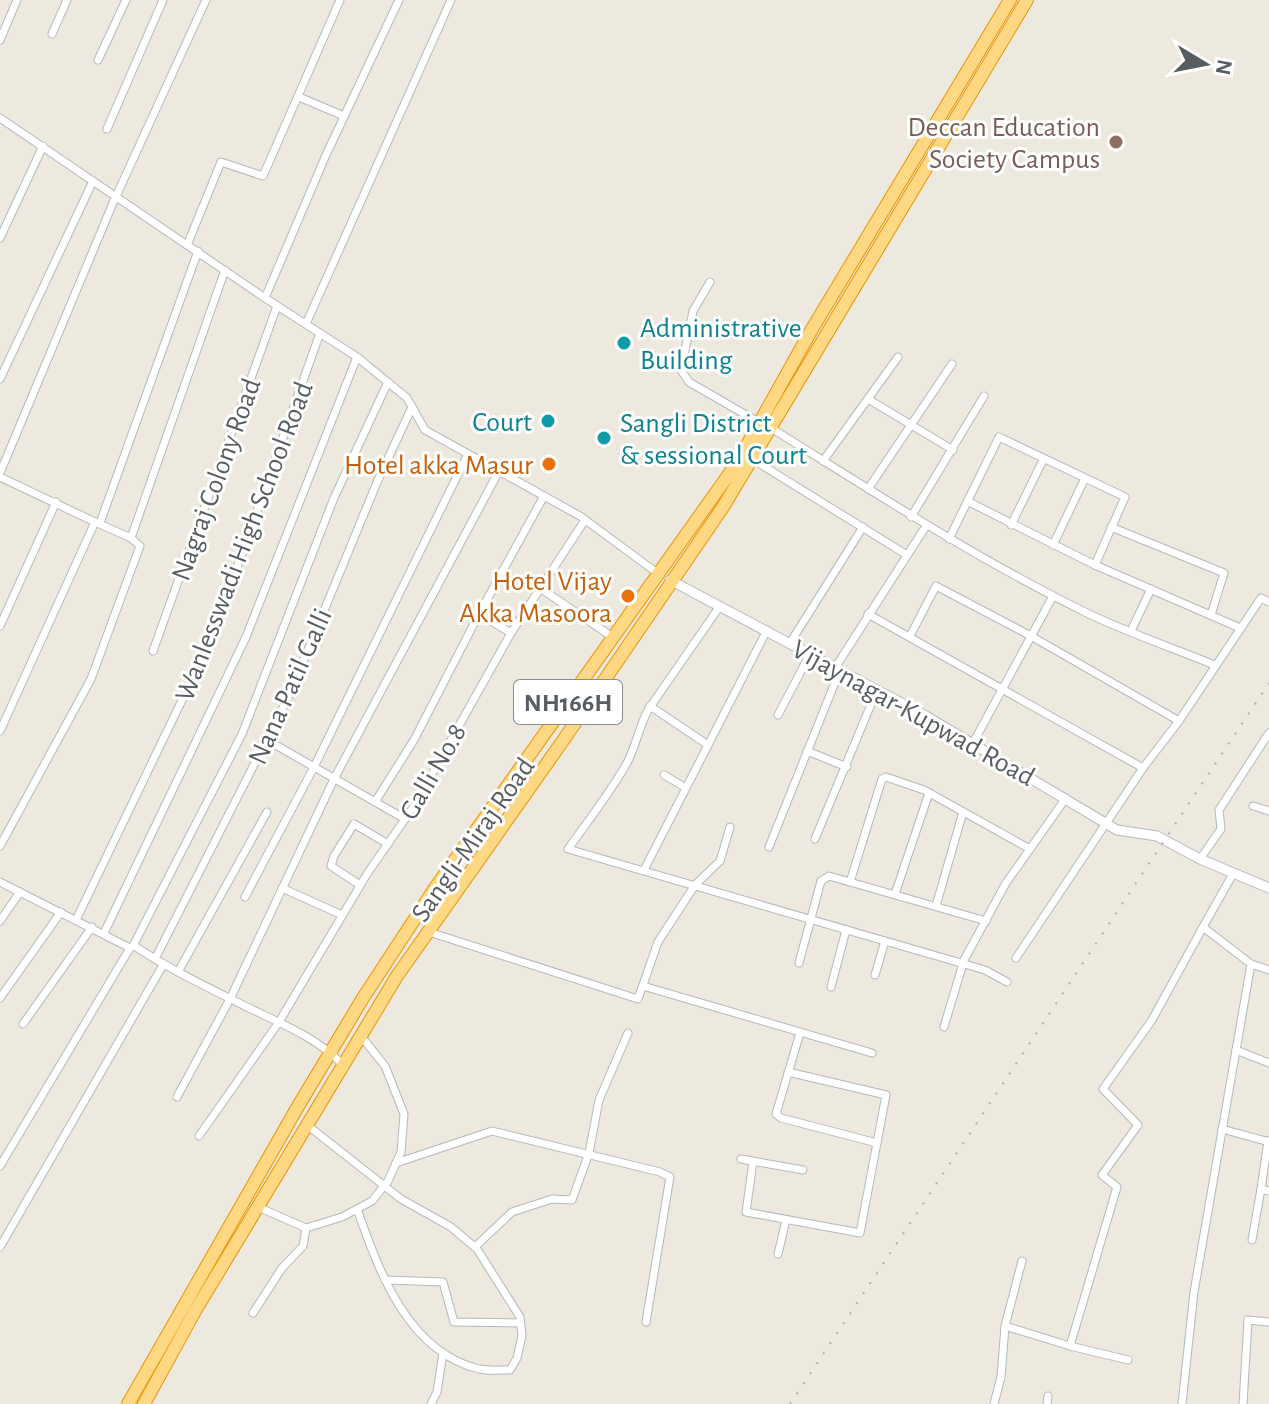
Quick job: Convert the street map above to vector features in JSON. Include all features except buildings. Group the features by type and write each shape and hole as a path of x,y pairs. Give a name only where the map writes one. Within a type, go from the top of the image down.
{"highway":[{"name":"Sangli-Miraj Road","path":"149,1402 195,1311 426,931 562,742 752,459 812,329 1010,0"},
{"name":"Sangli-Miraj Road","path":"128,1404 331,1052 435,888 766,426 1027,0"}],"street":[{"path":"0,40 17,0"},
{"path":"52,34 67,0"},
{"path":"98,60 126,0"},
{"path":"107,129 163,0"},
{"path":"0,846 91,679 140,546 131,538 0,475 116,197 206,0"},
{"path":"188,243 221,162 263,176 340,0"},
{"path":"265,298 344,116 399,0"},
{"path":"306,324 451,0"},
{"path":"299,97 344,116"},
{"path":"0,118 357,357 407,398 425,430 585,520 660,575"},
{"path":"0,238 43,146"},
{"path":"0,379 93,181"},
{"path":"0,731 97,522 198,251"},
{"path":"131,538 225,270"},
{"path":"710,282 693,311 681,370 689,382 926,526 1053,596 1214,665"},
{"name":"Nagraj Colony Road","path":"153,651 277,306"},
{"name":"Wanlesswadi High School Road","path":"76,920 212,638 320,333"},
{"path":"104,933 246,637 357,357"},
{"path":"823,461 898,357"},
{"path":"868,489 952,364"},
{"path":"0,1166 132,947 242,734 334,498 388,382"},
{"path":"911,517 984,396"},
{"path":"868,399 953,450"},
{"name":"Nana Patil Galli","path":"155,959 267,740 412,407"},
{"path":"949,539 999,437 1125,497 1095,565"},
{"path":"245,897 314,767 468,454"},
{"path":"752,459 907,555"},
{"path":"1011,525 1043,460"},
{"path":"177,1097 230,999 334,779 499,471"},
{"path":"1053,545 1085,478"},
{"path":"375,802 414,740 544,496"},
{"path":"967,501 1095,565 1240,628"},
{"path":"0,626 56,502"},
{"name":"Galli No.8","path":"199,1136 279,1022 360,885 405,819 511,633 585,520"},
{"path":"769,847 838,669 868,614 926,526"},
{"path":"790,643 863,527"},
{"path":"1111,527 1224,573 1211,615"},
{"name":"Vijaynagar-Kupwad Road","path":"660,575 973,743 1117,830 1157,836 1200,859"},
{"path":"910,636 936,586 1031,636 1179,721"},
{"path":"540,588 614,638"},
{"path":"1131,631 1151,589"},
{"path":"973,743 1053,596"},
{"path":"1016,958 1261,598 1269,602"},
{"path":"720,606 650,706 625,766 568,849 963,964 997,975 1007,982"},
{"path":"479,614 511,633"},
{"path":"868,614 1143,768"},
{"path":"644,870 767,630"},
{"path":"778,715 810,654"},
{"path":"815,839 877,690"},
{"path":"650,706 708,745"},
{"path":"1269,733 1219,810 1221,829 1200,859 1269,888"},
{"path":"267,740 405,819"},
{"path":"807,751 847,767"},
{"path":"664,775 686,788"},
{"path":"850,882 882,779 892,778 929,793 1030,849"},
{"path":"895,894 929,793"},
{"path":"944,1027 963,964 1006,883 1066,798"},
{"path":"1253,806 1269,811"},
{"path":"178,972 267,812"},
{"path":"936,906 963,812"},
{"path":"360,885 331,866 354,824 388,844"},
{"path":"426,931 638,999 658,942 695,885 720,861 730,827"},
{"path":"1070,1346 1117,1187 1102,1175 1138,1125 1103,1089 1152,1020 1234,872"},
{"path":"799,963 821,881 829,876 986,921"},
{"path":"0,883 279,1022 331,1052 343,1065"},
{"path":"282,888 342,915"},
{"path":"0,921 20,892"},
{"path":"0,998 61,912"},
{"path":"23,1024 92,927"},
{"path":"1203,927 1251,964 1269,970"},
{"path":"831,987 846,930"},
{"path":"875,975 885,941"},
{"path":"1182,1404 1194,1292 1251,964"},
{"path":"0,1247 163,965"},
{"path":"643,986 872,1053"},
{"path":"475,1247 512,1212 552,1199 572,1200 589,1153 599,1100 628,1033"},
{"path":"800,1033 776,1114 781,1118 877,1143"},
{"path":"258,1207 306,1228 342,1217 372,1201 384,1186 401,1152 404,1114 385,1066 361,1036"},
{"path":"1236,1050 1269,1063"},
{"path":"753,1162 746,1212 860,1233 886,1095 788,1072"},
{"path":"307,1125 401,1199 451,1227 475,1247 520,1317 522,1336 517,1358 510,1370 479,1369 436,1350 408,1317 385,1280 357,1209"},
{"path":"1222,1129 1269,1142 1265,1190 1252,1240"},
{"path":"396,1163 492,1131 589,1153 670,1177 646,1322"},
{"path":"741,1159 803,1170"},
{"path":"778,1254 786,1220"},
{"path":"253,1313 282,1268 303,1246 306,1228"},
{"path":"994,1404 1001,1377 1005,1326 1022,1261"},
{"path":"385,1280 443,1282 454,1322 520,1323"},
{"path":"1243,1404 1248,1320 1269,1322"},
{"path":"1005,1326 1128,1360"},
{"path":"431,1404 437,1392 443,1353"}],"railway":[{"path":"790,1404 1269,683"}],"place":[{"name":"Deccan Education Society Campus","path":"1116,142"},
{"name":"Administrative Building","path":"624,343"},
{"name":"Court","path":"548,421"},
{"name":"Sangli District & sessional Court","path":"604,438"},
{"name":"Hotel akka Masur","path":"549,464"},
{"name":"Hotel Vijay Akka Masoora","path":"628,596"}]}
